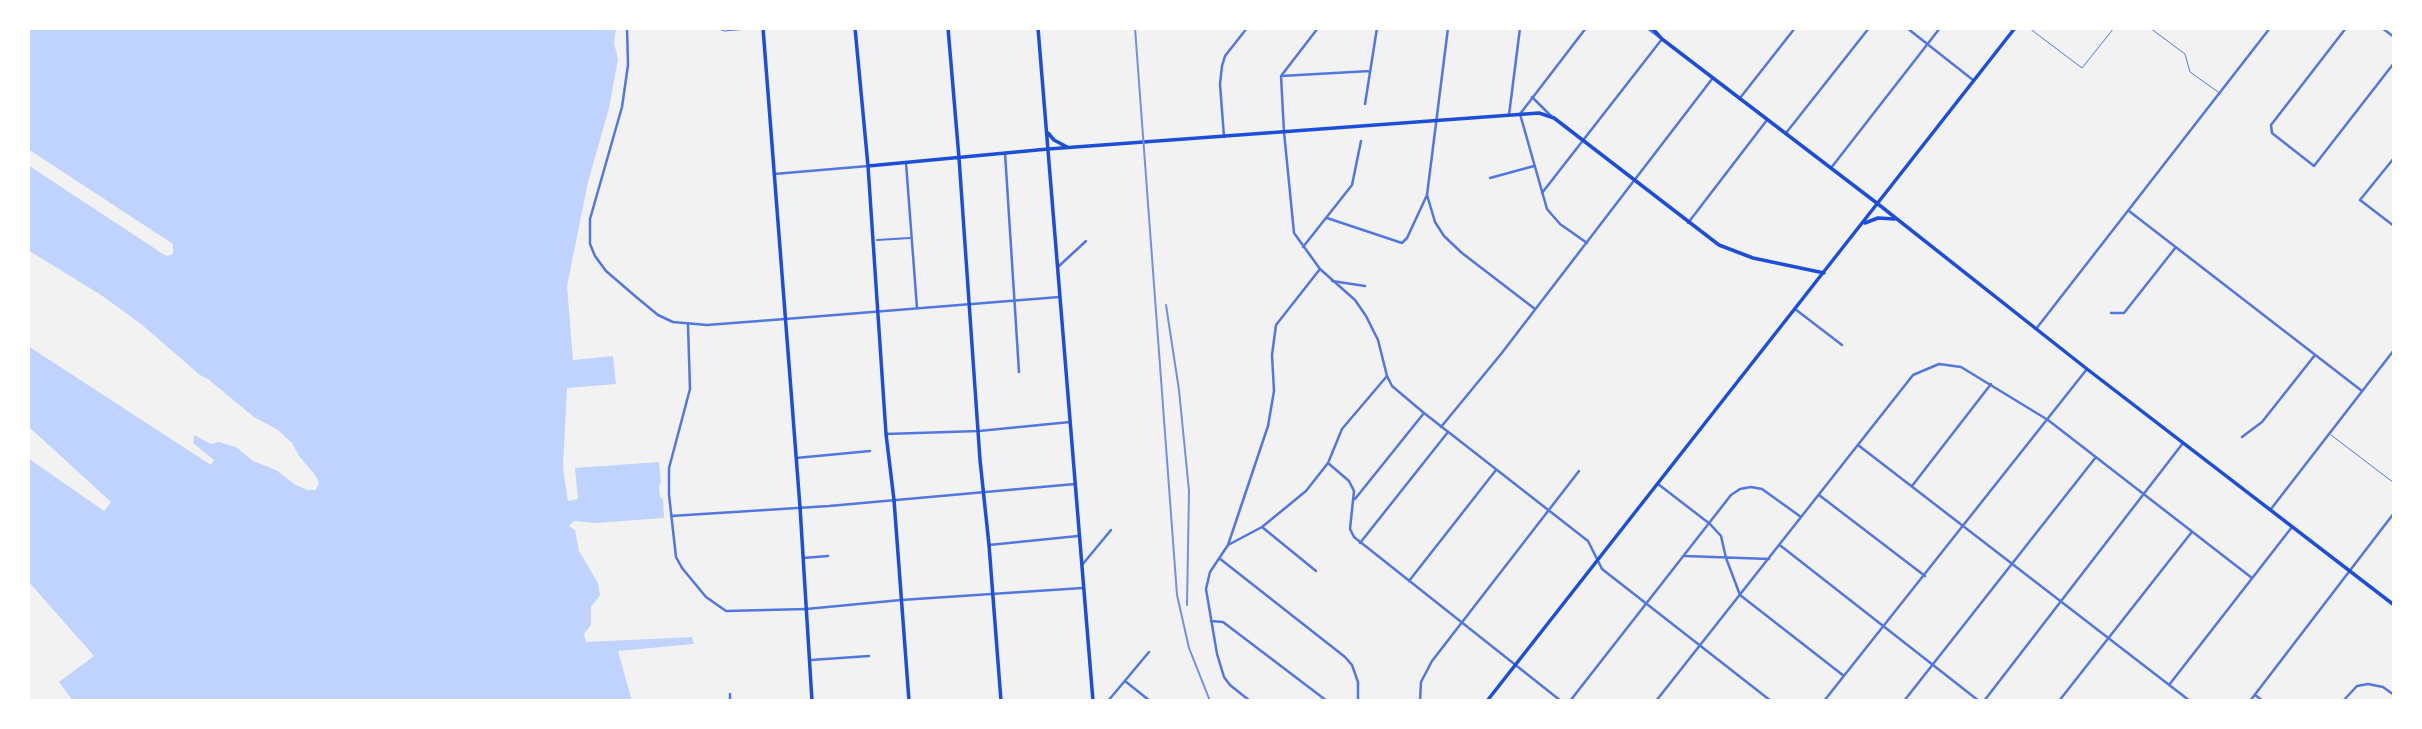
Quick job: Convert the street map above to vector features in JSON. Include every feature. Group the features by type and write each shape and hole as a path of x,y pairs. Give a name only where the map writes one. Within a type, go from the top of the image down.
{"main road":[{"path":"764,28 812,701"},
{"path":"855,28 909,701"},
{"path":"948,28 1001,701"},
{"path":"1038,28 1093,701"},
{"path":"1652,28 1662,39 2394,605"},
{"path":"1487,701 2015,28"},
{"path":"868,166 1048,149 1539,113 1553,118 1705,237 1734,252 1824,273"},
{"path":"1047,130 1054,140 1069,148"},
{"path":"1863,224 1878,218 1898,219"}],"street":[{"path":"627,28 628,65 625,89 590,219 590,244 606,271 658,315 673,323 688,325 1059,296"},
{"path":"1224,137 1220,84 1222,66 1225,57 1247,28"},
{"path":"1318,28 1281,76 1294,233 1320,269 1355,300 1366,316 1378,340 1392,386 1588,541 1602,569 1771,701"},
{"path":"1365,104 1377,28"},
{"path":"1327,218 1402,243 1407,238 1427,195 1448,28"},
{"path":"1509,115 1520,28"},
{"path":"1586,28 1520,114 1547,209 1560,224 1587,243"},
{"path":"1542,193 1662,39 1647,28"},
{"path":"1740,98 1795,28"},
{"path":"1786,133 1869,28"},
{"path":"1907,28 1974,80"},
{"path":"1831,168 1940,28"},
{"path":"2036,329 2270,28"},
{"path":"2346,28 2271,125 2272,133 2314,166 2394,63"},
{"path":"2382,28 2394,37"},
{"path":"1281,76 1370,71"},
{"path":"1441,427 1587,243 1713,77"},
{"path":"1532,97 1553,118"},
{"path":"1688,223 1767,119"},
{"path":"1303,247 1355,178 1361,141"},
{"path":"1005,153 1019,372"},
{"path":"2394,158 2360,200 2394,226"},
{"path":"905,163 917,308"},
{"path":"774,173 868,166"},
{"path":"1490,178 1534,166"},
{"path":"1427,195 1435,222 1444,236 1535,309"},
{"path":"2129,211 2362,391"},
{"path":"877,240 910,238"},
{"path":"1056,268 1086,241"},
{"path":"2111,313 2124,313 2176,247"},
{"path":"1250,701 1224,677 1211,621 1207,579 1228,545 1268,426 1274,391 1272,348 1276,324 1320,269"},
{"path":"1332,281 1366,286"},
{"path":"1795,309 1842,345"},
{"path":"688,325 690,389 669,468 671,516 676,558 706,597 719,607 734,612 806,609 1082,588"},
{"path":"2271,509 2394,350"},
{"path":"2242,437 2262,422 2315,355"},
{"path":"1656,701 1913,375 1939,364 1961,366 2048,419 2252,578"},
{"path":"1824,701 2087,369"},
{"path":"1228,545 1262,527 1306,491 1328,463 1342,429 1387,376"},
{"path":"1912,486 1991,384"},
{"path":"1354,499 1424,413"},
{"path":"886,434 979,431 1070,422"},
{"path":"1360,542 1448,432"},
{"path":"1780,546 1982,701 2146,494 2183,443"},
{"path":"1858,445 2190,701"},
{"path":"796,458 870,451"},
{"path":"1904,701 2096,457"},
{"path":"1328,463 1349,481 1354,499 1350,529 1360,542 1561,701"},
{"path":"1409,581 1496,470"},
{"path":"1420,701 1421,682 1425,671 1579,471"},
{"path":"671,516 1075,484"},
{"path":"1658,484 1710,524 1721,536 1740,595 1844,676"},
{"path":"1570,701 1731,495 1740,489 1762,489 1802,518"},
{"path":"1819,495 1925,576"},
{"path":"2250,701 2394,513"},
{"path":"2169,685 2293,526"},
{"path":"1262,527 1316,571"},
{"path":"1081,567 1111,530"},
{"path":"2059,701 2192,532"},
{"path":"989,545 1079,536"},
{"path":"803,558 828,556"},
{"path":"1685,556 1769,559"},
{"path":"1219,558 1345,657 1352,665 1358,682 1358,701"},
{"path":"1211,621 1223,622 1327,701"},
{"path":"1108,701 1149,652"},
{"path":"811,660 869,656"},
{"path":"1125,681 1150,701"},
{"path":"2343,701 2357,686 2368,684 2383,687 2394,695"},
{"path":"730,694 730,701"},
{"path":"2255,695 2263,701"}],"lane":[{"path":"717,28 724,31 764,28"},
{"path":"2029,28 2082,68 2114,28"},
{"path":"2150,28 2185,54 2190,72 2221,94"},
{"path":"2330,433 2394,483"}],"water":[{"path":"28,28 616,28 614,43 618,59 609,108 588,182 567,286 573,360 613,356 616,384 567,388 563,468 568,501 578,499 575,468 659,462 659,486 664,518 596,523 574,521 569,526 575,530 579,551 598,583 600,595 591,607 591,625 584,634 586,642 692,637 694,644 618,651 632,701 73,701 59,682 94,656 28,581 28,458 104,511 111,502 28,426 28,346 211,465 214,460 193,443 194,435 211,444 219,442 236,447 253,461 276,470 307,490 316,490 319,483 292,443 278,430 254,417 141,324 101,295 28,250"}],"pier":[{"path":"28,149 173,244 173,254 163,254 28,165"}],"railway":[{"path":"1135,28 1177,595 1189,648 1210,701"},
{"path":"1166,305 1179,390 1189,491 1187,605"}]}
